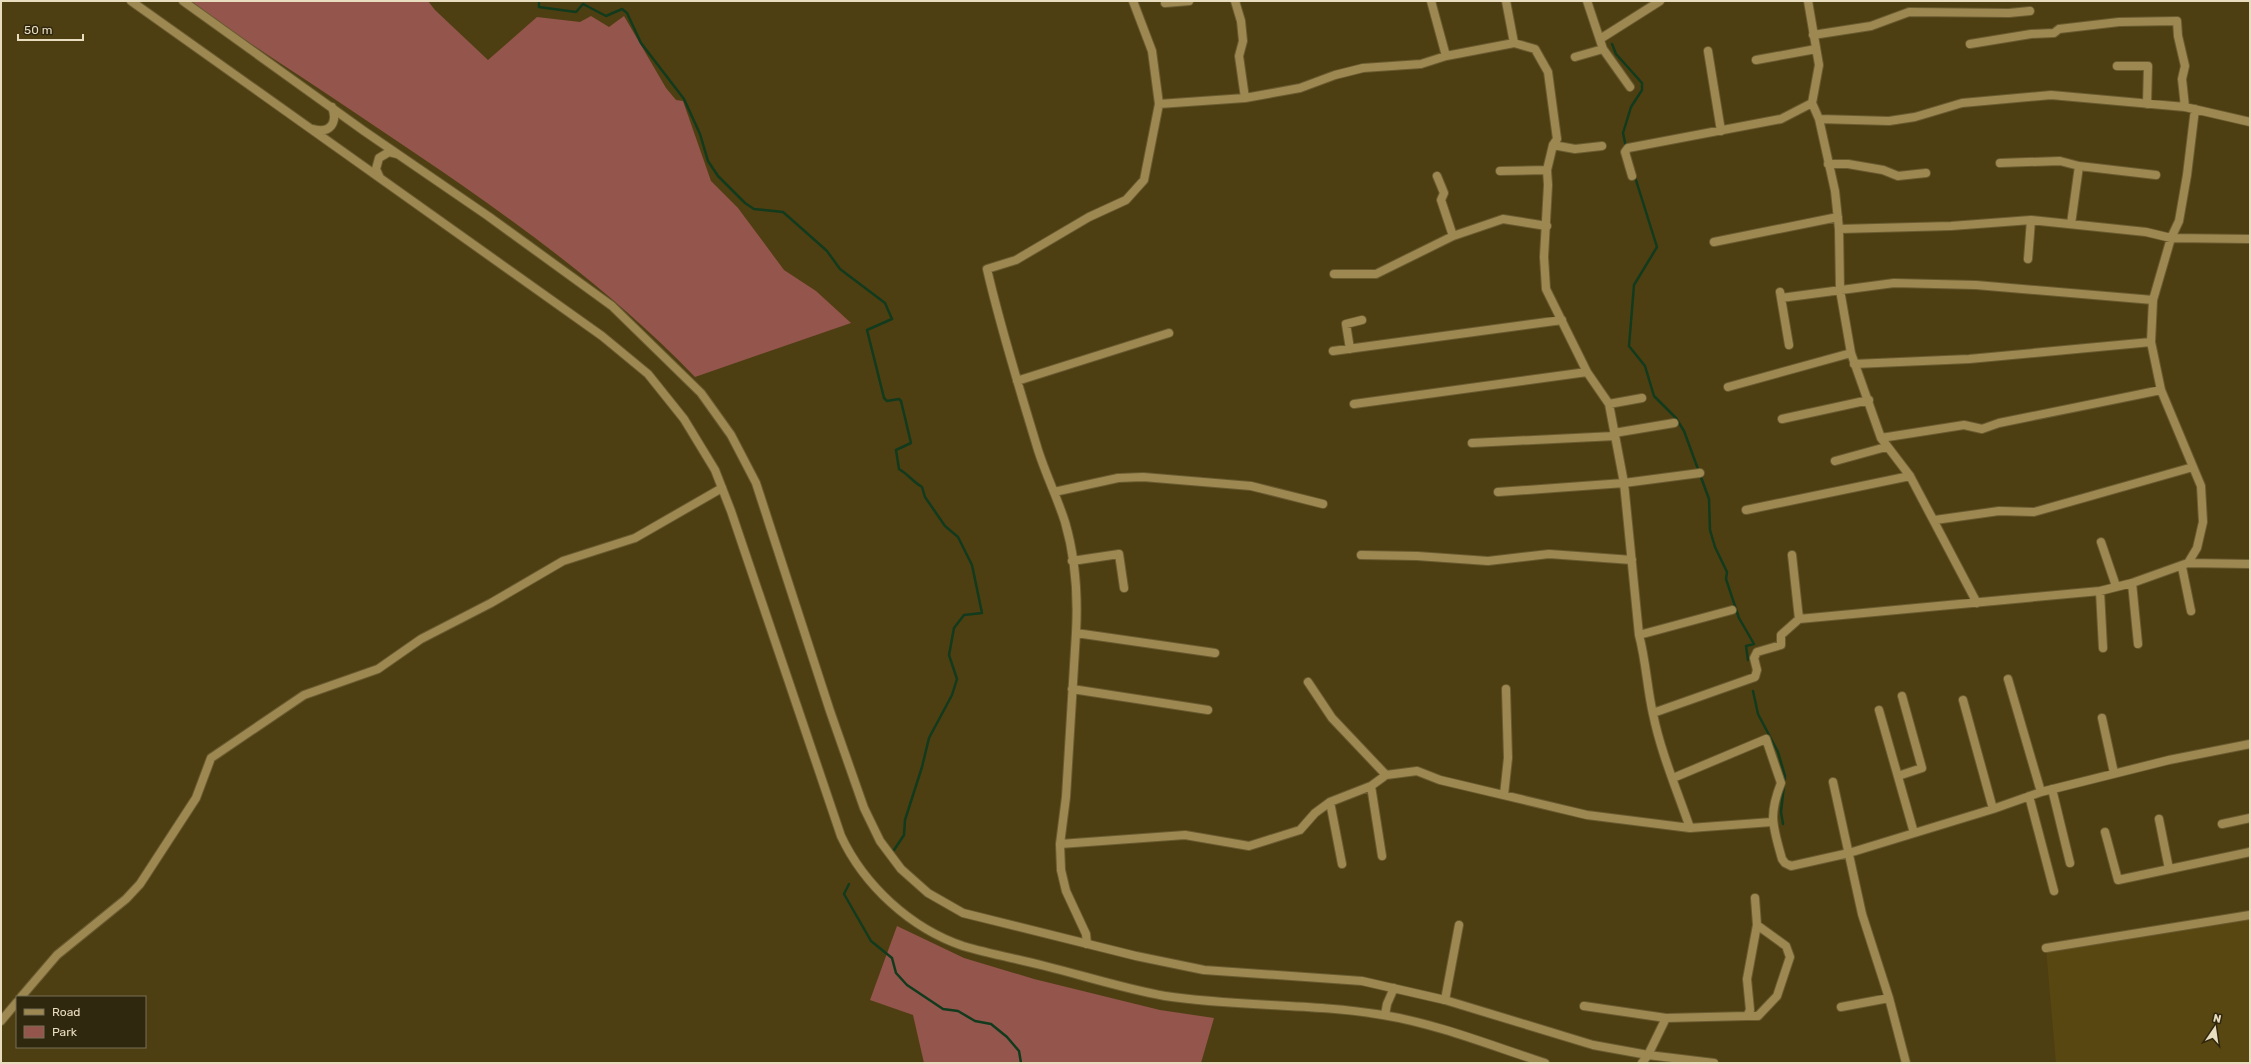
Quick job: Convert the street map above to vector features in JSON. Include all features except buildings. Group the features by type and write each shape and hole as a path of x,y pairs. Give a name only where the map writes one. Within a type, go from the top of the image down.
{"street":[{"path":"131,1 602,336 648,374 684,419 715,470 841,836 852,858 869,881 890,902 929,930 962,945 1164,996 1312,1007 1385,1015 1436,1027 1545,1063"},
{"path":"183,1 488,216 612,306 692,383 731,435 756,483 830,711 864,808 880,841 901,869 928,893 963,912 1087,944 1204,970 1362,981 1445,1000 1593,1045 1648,1055 1714,1063"},
{"path":"1087,944 1086,934 1066,891 1061,870 1060,844 1066,797 1077,617 1072,561 1065,523 1038,452 1016,381 988,269 1016,260 1089,217 1126,200 1144,180 1159,104 1152,50 1133,1"},
{"path":"1166,3 1189,1"},
{"path":"1235,1 1241,21 1243,41 1239,56 1245,98"},
{"path":"1431,1 1446,56"},
{"path":"1506,1 1514,43"},
{"path":"1587,1 1603,49 1630,87"},
{"path":"1600,39 1660,1"},
{"path":"1808,1 1819,65 1812,103 1819,119 1835,191 1839,229 1840,290 1854,364 1869,400 1881,438 1886,447 1910,476 1935,520 1977,602"},
{"path":"1813,35 1871,26 1908,12 2009,13 2030,11"},
{"path":"1970,44 2031,34 2054,33 2059,29 2112,23 2177,21 2178,36 2185,63 2182,79 2185,107"},
{"path":"1159,104 1245,98 1300,88 1335,75 1363,68 1421,64 1446,56 1514,43 1536,49 1548,72 1557,139 1553,145 1546,170 1548,185 1547,226 1544,257 1546,289 1587,372 1609,404 1624,483 1639,635 1653,713 1661,746 1690,828"},
{"path":"1575,57 1603,49"},
{"path":"1756,60 1816,49"},
{"path":"1708,51 1721,131"},
{"path":"2117,66 2147,65 2147,104"},
{"path":"1819,119 1890,121 1915,117 1962,103 2051,95 2185,107 2250,122"},
{"path":"1632,176 1625,152 1628,148 1781,119 1812,103"},
{"path":"310,129 325,131 330,128 334,122 335,115 332,107"},
{"path":"2191,611 2185,565 2197,548 2203,522 2201,486 2161,390 2151,342 2153,300 2171,238 2179,221 2195,110"},
{"path":"1553,145 1575,149 1602,146"},
{"path":"380,178 376,169 379,158 389,152 398,154"},
{"path":"2000,163 2060,161 2079,166 2156,175"},
{"path":"1828,164 1848,164 1883,170 1898,176 1926,173"},
{"path":"2071,224 2079,166"},
{"path":"1500,171 1546,170"},
{"path":"1438,176 1444,193 1441,200 1453,236"},
{"path":"1714,242 1838,217"},
{"path":"1334,274 1376,274 1453,236 1506,219 1547,226"},
{"path":"1839,229 1951,226 2032,220 2146,232 2171,238 2250,239"},
{"path":"2028,259 2032,220"},
{"path":"1789,345 1780,295 1902,283 1976,285 2153,300"},
{"path":"1350,349 1346,324 1362,320"},
{"path":"1333,351 1562,320"},
{"path":"1016,381 1169,333"},
{"path":"1854,364 1969,359 2151,342"},
{"path":"1728,387 1851,353"},
{"path":"1354,404 1587,372"},
{"path":"1881,438 1964,425 1982,429 1999,423 2161,390"},
{"path":"1609,404 1642,398"},
{"path":"1782,419 1869,400"},
{"path":"1472,443 1614,435 1674,423"},
{"path":"1835,461 1886,447"},
{"path":"1935,520 1999,511 2034,512 2193,467"},
{"path":"1498,492 1624,483 1700,473"},
{"path":"1746,510 1910,476"},
{"path":"1054,492 1118,478 1143,477 1251,486 1323,504"},
{"path":"22,996 57,955 126,899 140,884 196,798 211,758 304,695 378,669 421,639 491,603 563,561 635,538 722,488"},
{"path":"2101,542 2116,586"},
{"path":"1072,561 1119,554 1124,588"},
{"path":"1361,555 1417,556 1488,561 1549,554 1632,560"},
{"path":"1792,555 1799,619"},
{"path":"1653,713 1755,677 1757,670 1754,658 1757,652 1781,645 1781,635 1799,619 2100,591 2132,583 2185,565 2250,564"},
{"path":"2132,583 2138,644"},
{"path":"2100,591 2103,648"},
{"path":"1639,635 1732,610"},
{"path":"1076,633 1215,653"},
{"path":"2008,680 2041,792"},
{"path":"1308,682 1332,718 1386,775"},
{"path":"1072,690 1208,710"},
{"path":"1504,795 1508,758 1506,690"},
{"path":"1898,776 1922,768 1902,696"},
{"path":"1963,700 1993,809"},
{"path":"1879,710 1914,833"},
{"path":"2102,718 2114,773"},
{"path":"1673,778 1766,739 1781,783 1775,797 1772,822 1782,859 1785,863 1791,866 1849,853 1993,809 2052,789 2169,760 2250,744"},
{"path":"1060,844 1185,834 1249,846 1300,830 1315,812 1330,802 1371,786 1386,775 1417,771 1440,780 1587,815 1690,828 1772,822"},
{"path":"1833,782 1862,914 1889,998 1906,1063"},
{"path":"1371,786 1382,856"},
{"path":"2052,789 2070,863"},
{"path":"2029,796 2054,892"},
{"path":"1330,802 1342,864"},
{"path":"2222,824 2250,818"},
{"path":"2159,819 2169,869"},
{"path":"2105,832 2117,880 2250,852"},
{"path":"1746,1016 1750,1010 1747,979 1757,925 1755,898"},
{"path":"2046,948 2250,915"},
{"path":"1445,1000 1459,925"},
{"path":"1584,1006 1666,1018 1758,1016 1777,996 1790,957 1786,946 1757,925"},
{"path":"1385,1015 1387,1004 1394,988"},
{"path":"1840,1007 1889,998"},
{"path":"1,1021 16,1003"},
{"path":"1642,1063 1648,1055 1666,1018"}],"shaded area":[{"path":"2250,915 2250,1063 2056,1063 2046,948"}],"green space":[{"path":"191,1 428,1 435,10 488,60 537,17 580,22 591,16 609,27 624,16 666,88 676,100 683,101 711,181 738,208 784,270 816,291 851,323 695,377 654,336 610,298 520,227 426,160 242,38"},
{"path":"897,926 964,958 1034,979 1160,1010 1214,1018 1201,1063 924,1063 913,1015 870,1000"}],"waterway":[{"path":"539,1 539,7 576,12 583,4 606,16 622,9 627,13 641,43 684,99 700,134 708,161 718,176 745,203 754,209 783,212 827,251 840,269 885,303 892,319 867,330 884,398 887,401 899,399 901,401 911,443 896,450 899,469 922,487 925,497 945,526 958,537 972,565 982,613 964,615 954,628 949,655 957,679 952,695 929,738 922,767 905,820 904,835 894,850"},
{"path":"1612,44 1616,54 1642,83 1642,90 1631,107 1623,133 1626,147"},
{"path":"1635,177 1657,247 1634,285 1629,346 1645,366 1654,396 1676,418 1684,431 1709,499 1710,530 1715,547 1727,572 1726,579 1739,618 1754,644 1746,646 1748,660"},
{"path":"1753,691 1758,714 1778,752 1785,776 1781,812 1783,824"},
{"path":"849,884 844,894 871,941 892,958 896,973 907,985 943,1009 958,1011 975,1021 991,1024 1007,1037 1019,1051 1021,1063"}]}
